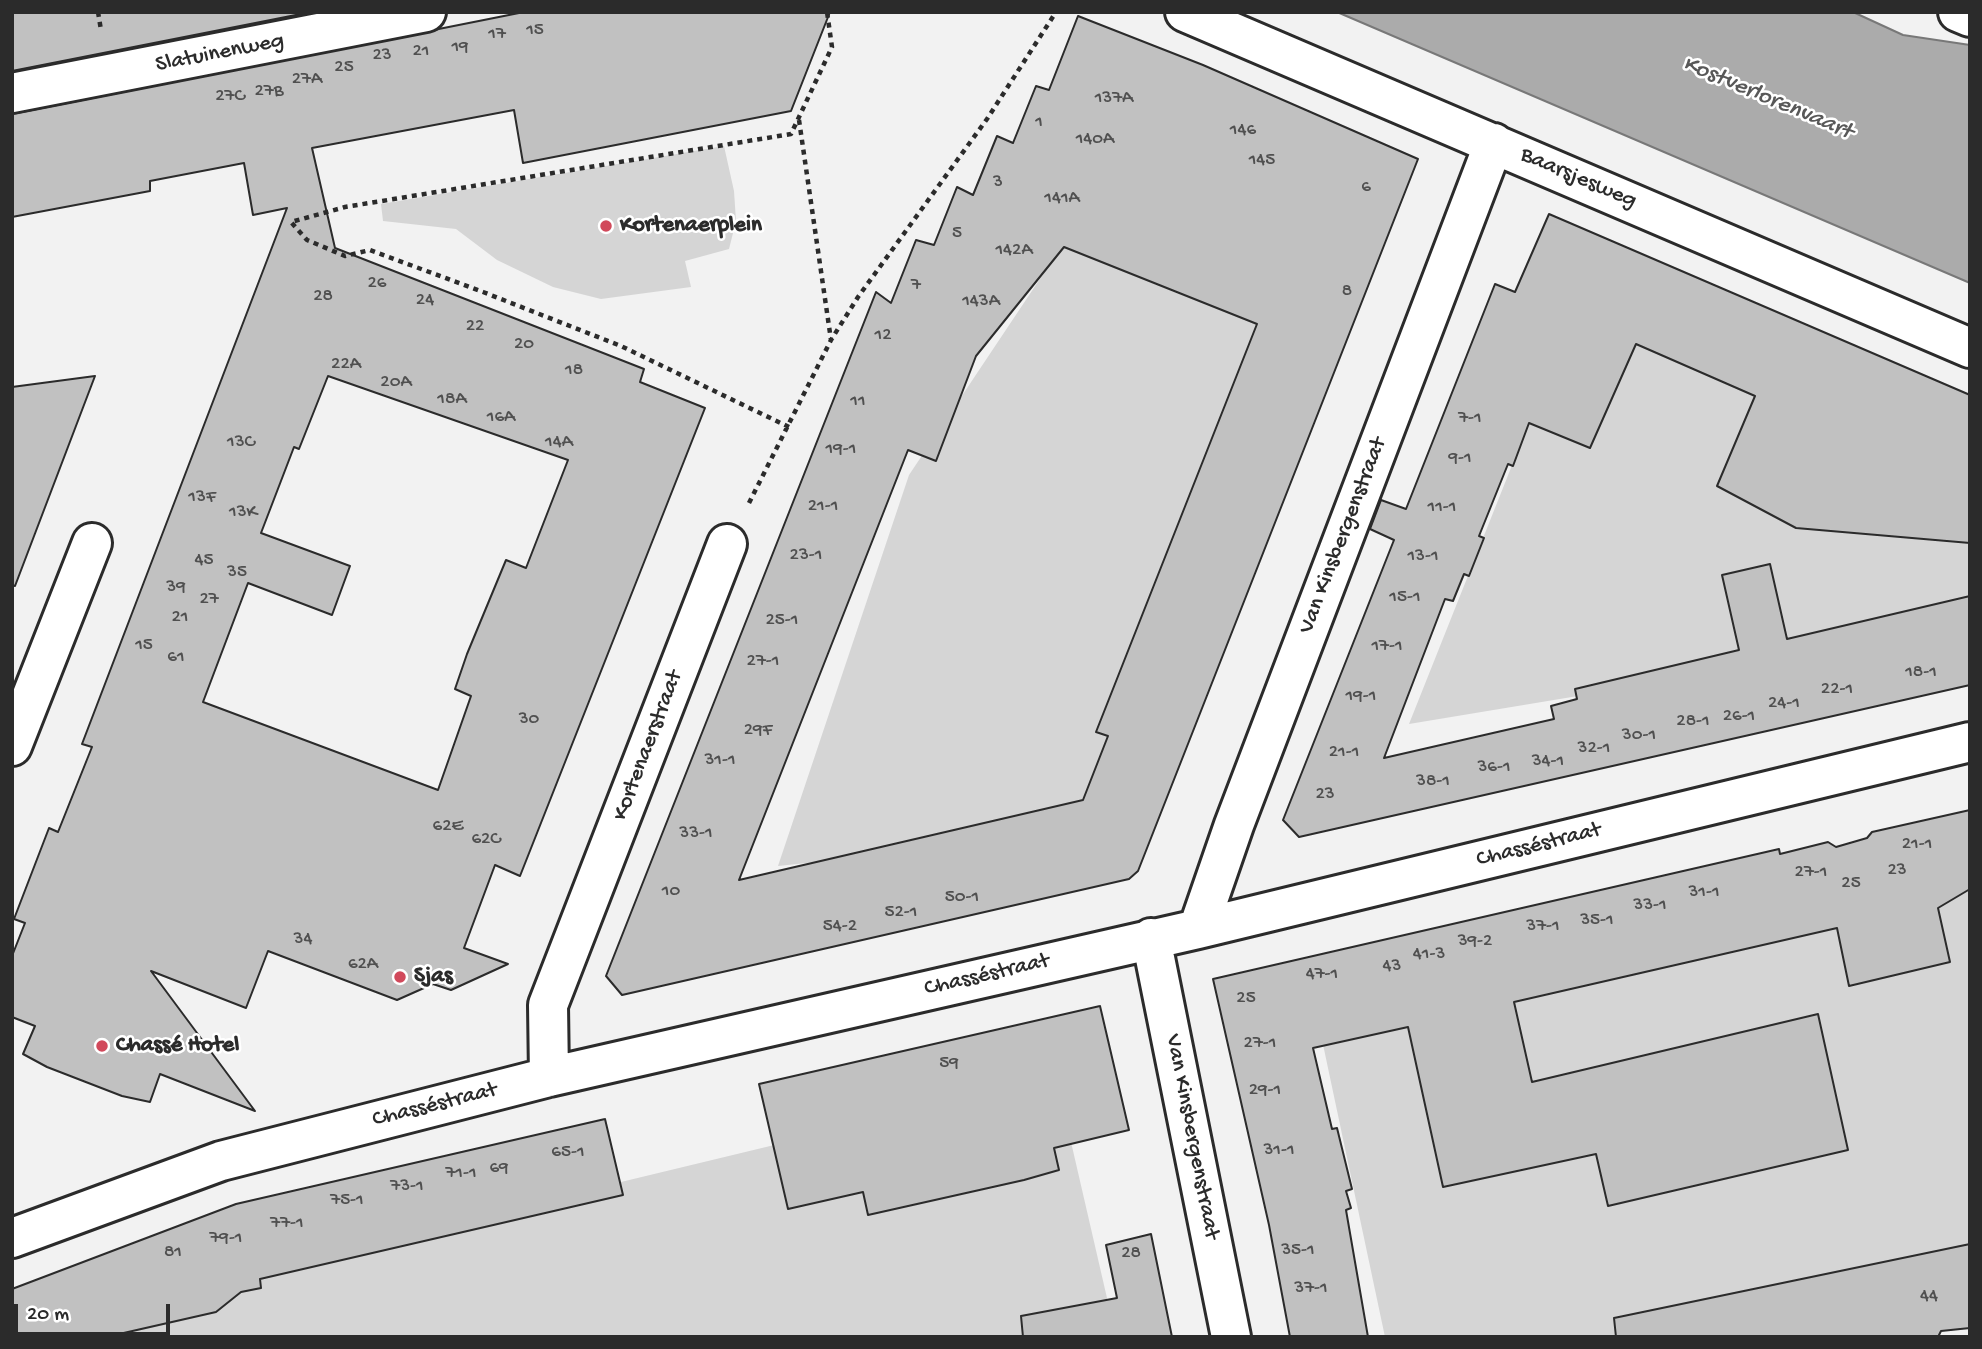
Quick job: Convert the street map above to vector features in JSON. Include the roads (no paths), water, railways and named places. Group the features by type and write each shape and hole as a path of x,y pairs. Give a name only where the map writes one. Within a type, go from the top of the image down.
{"street":[{"name":"Slatuinenweg","path":"12,93 426,12"},
{"name":"Baarsjesweg","path":"1185,12 1970,348"},
{"path":"1958,12 1970,17"},
{"name":"Van Kinsbergenstraat","path":"1198,929 1234,825 1494,143"},
{"path":"12,746 92,543"},
{"name":"Kortenaerstraat","path":"549,1077 548,1005 727,544"},
{"name":"Chasséstraat","path":"12,1238 221,1161 549,1077 1198,929 1970,742"},
{"name":"Van Kinsbergenstraat","path":"1151,938 1231,1337"}],"water":[{"name":"Kostverlorenvaart","path":"1337,12 1853,12 1903,35 1970,45 1970,283"}],"place":[{"name":"Kortenaerplein","path":"606,226"},
{"name":"Sjas","path":"400,977"},
{"name":"Chassé Hotel","path":"102,1046"}]}
